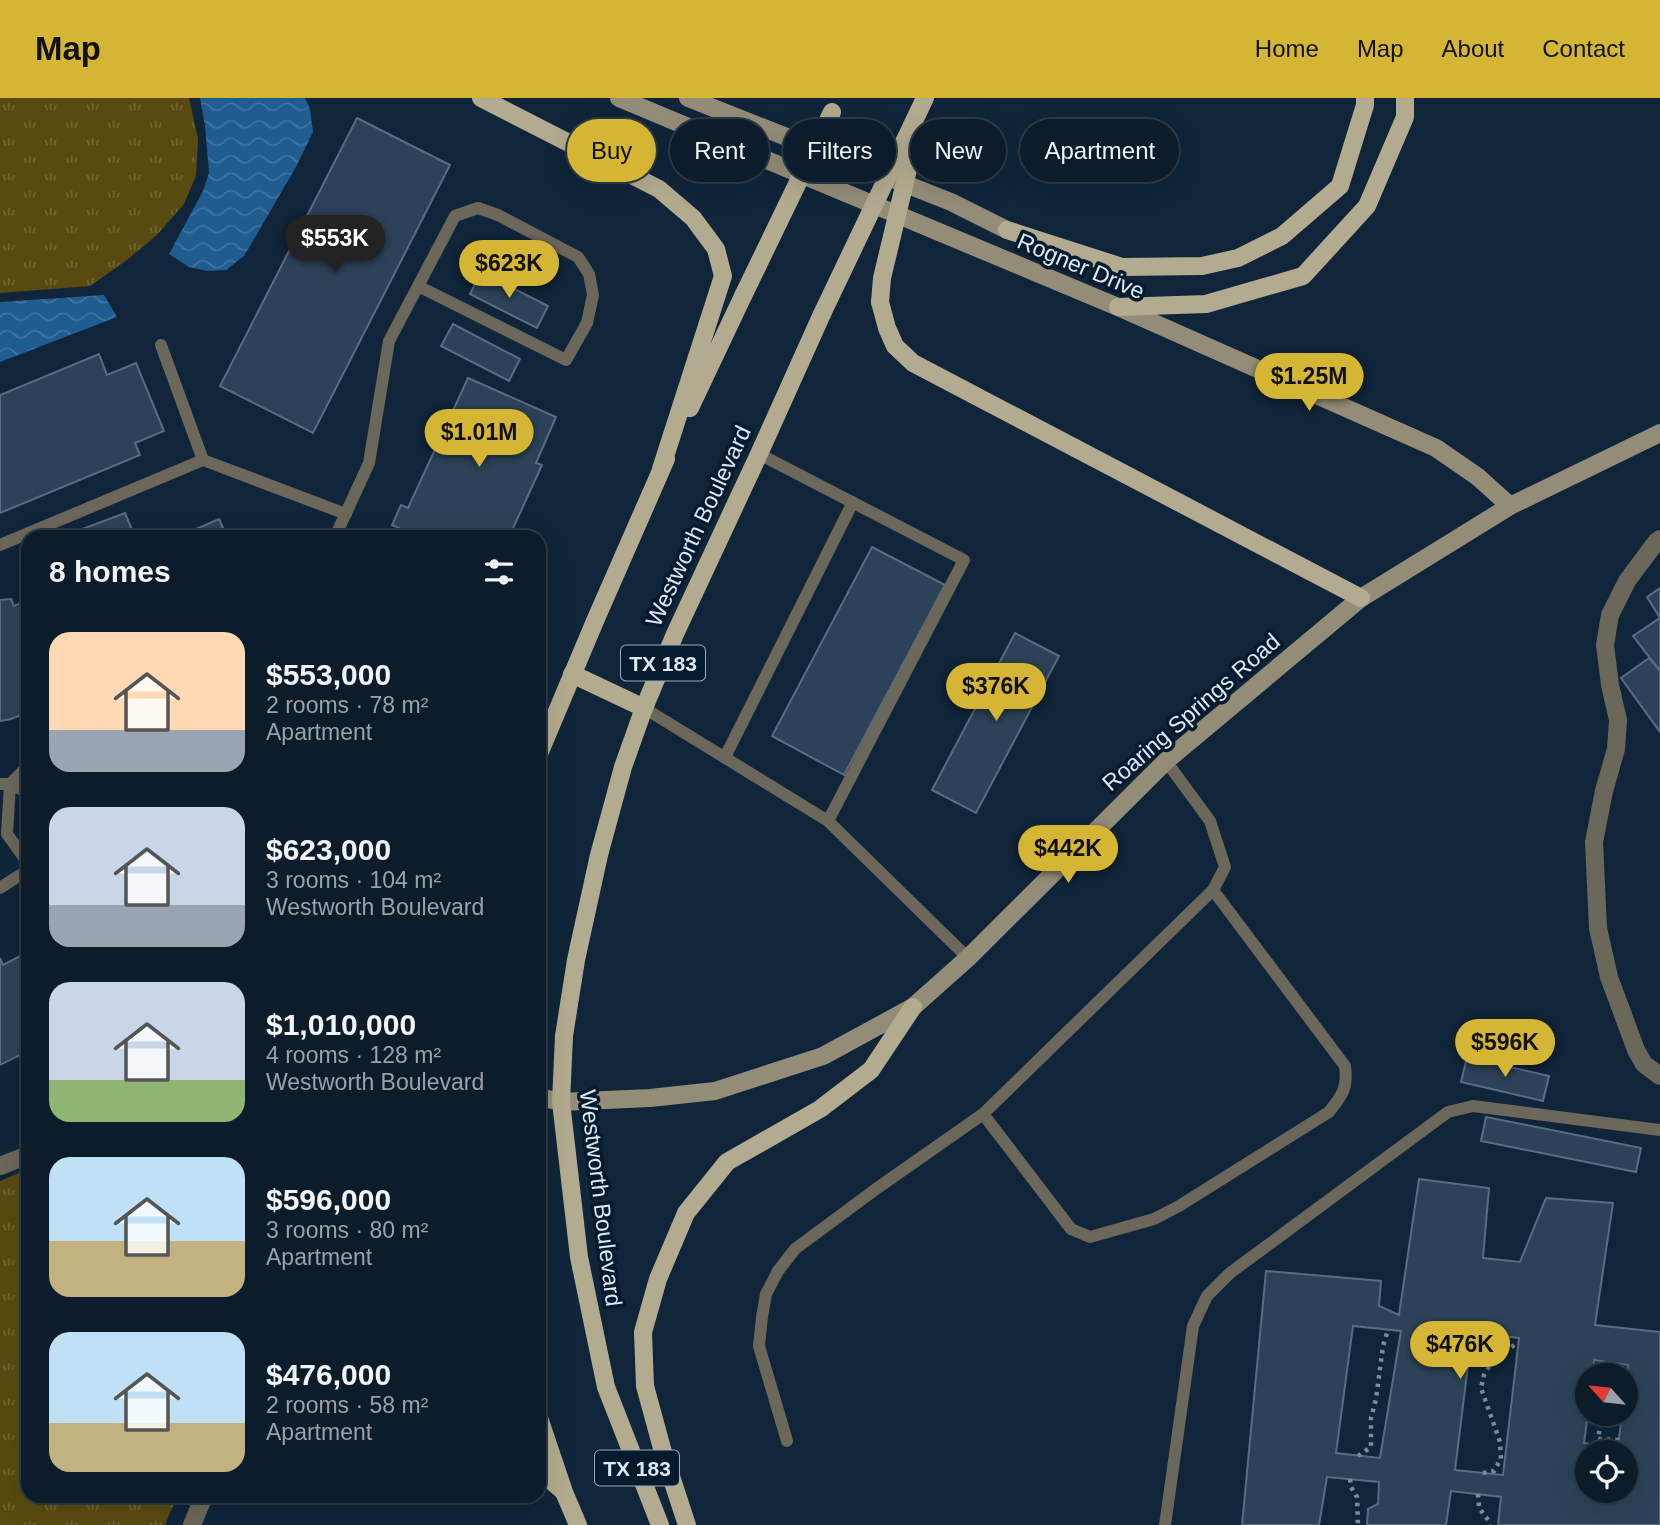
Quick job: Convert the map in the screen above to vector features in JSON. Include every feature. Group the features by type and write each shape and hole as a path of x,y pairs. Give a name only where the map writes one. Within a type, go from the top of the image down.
{"main road":[{"path":"481,98 659,189 693,218 716,249 723,276 662,469"},
{"path":"925,98 882,278 880,302 895,346 913,363 1360,598"},
{"name":"Westworth Boulevard","path":"660,1525 606,1387 579,1258 561,1101 564,1036 576,960 609,817 644,708 821,314 925,98"},
{"path":"1007,230 1122,267 1202,266 1238,258 1282,236 1340,186 1366,105 1365,98"},
{"path":"1118,307 1206,304 1303,276 1367,206 1405,117 1405,98"},
{"name":"TX 183","path":"546,737 662,469 835,105"},
{"path":"572,674 644,708"},
{"path":"687,1525 645,1386 643,1332 658,1279 686,1213 727,1161 820,1109 872,1070 913,1007"},
{"name":"TX 183","path":"546,1439 578,1525"},
{"path":"546,1476 564,1492"}],"street":[{"name":"Rogner Drive","path":"619,98 1118,307 1436,448 1478,477 1510,506"},
{"name":"Rogner Drive","path":"688,98 951,202 1007,230"},
{"name":"Roaring Springs Road","path":"546,1098 561,1101 650,1098 715,1091 823,1056 913,1007 968,958 1166,761 1360,598 1510,506 1660,433"},
{"path":"1660,539 1627,580 1610,615 1605,645 1618,720 1616,749 1594,842 1598,928 1608,977 1636,1050 1644,1064 1660,1076"},
{"path":"0,1166 21,1158"},
{"path":"192,1525 201,1503"}],"lane":[{"path":"338,530 369,463 389,341 418,286 455,216 478,208 498,215 578,257 589,274 593,295 587,323 566,360 418,286"},
{"path":"161,345 203,460"},
{"path":"759,454 964,560 828,821"},
{"path":"36,530 203,460 346,514"},
{"path":"724,757 853,502"},
{"path":"0,545 21,536"},
{"path":"644,708 828,821 968,958"},
{"path":"787,1441 759,1346 766,1294 778,1270 795,1249 983,1114 1213,890 1224,867 1210,821 1166,761"},
{"path":"21,771 5,784 7,834 21,853"},
{"path":"0,888 21,874"},
{"path":"983,1114 1071,1230 1090,1237 1154,1219 1179,1206 1329,1112 1347,1083 1345,1066 1213,890"},
{"path":"1165,1525 1193,1326 1206,1296 1230,1273 1448,1112 1473,1106 1660,1130"}],"path":[{"path":"1358,1455 1371,1447 1371,1418 1388,1330"},
{"path":"1483,1473 1494,1471 1501,1459 1500,1442 1481,1388 1484,1375 1495,1357 1518,1343"},
{"path":"1600,1426 1598,1439 1619,1440"},
{"path":"1350,1479 1357,1497 1358,1525"},
{"path":"1478,1494 1479,1507 1490,1525"}],"green space":[{"path":"0,98 189,98 198,139 196,176 184,204 157,235 90,286 0,293"},
{"path":"21,1172 21,1503 174,1503 165,1525 0,1525 0,1181"}],"water":[{"path":"200,98 305,98 310,109 313,132 296,167 244,256 226,270 207,271 189,267 169,254 203,191 209,173"},
{"path":"104,295 117,317 0,362 0,302"}],"building":[{"path":"357,118 450,165 313,433 220,386"},
{"path":"481,272 548,306 537,328 470,294"},
{"path":"453,324 520,359 509,381 441,346"},
{"path":"99,354 107,375 136,363 164,431 135,443 140,455 0,513 0,395"},
{"path":"468,378 556,417 536,463 542,465 512,530 400,530 392,525 401,505 408,508"},
{"path":"125,513 132,530 80,530"},
{"path":"219,519 224,530 194,530"},
{"path":"872,547 945,585 844,775 772,736"},
{"path":"1660,588 1660,618 1647,597"},
{"path":"11,599 14,606 21,603 21,715 0,721 0,600"},
{"path":"1660,618 1660,671 1633,636"},
{"path":"1015,633 1059,656 976,813 932,790"},
{"path":"1649,658 1660,671 1660,732 1621,678"},
{"path":"21,956 21,1054 0,1065 0,958 3,965"},
{"path":"1467,1057 1549,1076 1543,1101 1461,1082"},
{"path":"1486,1117 1641,1148 1636,1172 1481,1141"},
{"path":"1419,1179 1489,1188 1483,1258 1520,1262 1546,1198 1613,1203 1595,1325 1660,1332 1660,1525 1498,1525 1501,1497 1451,1491 1446,1525 1367,1525 1368,1509 1378,1504 1379,1482 1327,1477 1319,1525 1242,1525 1266,1271 1381,1281 1379,1306 1399,1315","holes":["1353,1326 1401,1331 1380,1458 1336,1453","1472,1333 1519,1338 1503,1475 1455,1470","1594,1360 1638,1363 1638,1426 1621,1426 1619,1440 1638,1440 1638,1503 1575,1503 1575,1440 1584,1440 1586,1426 1575,1426 1575,1363 1594,1363"]}]}
